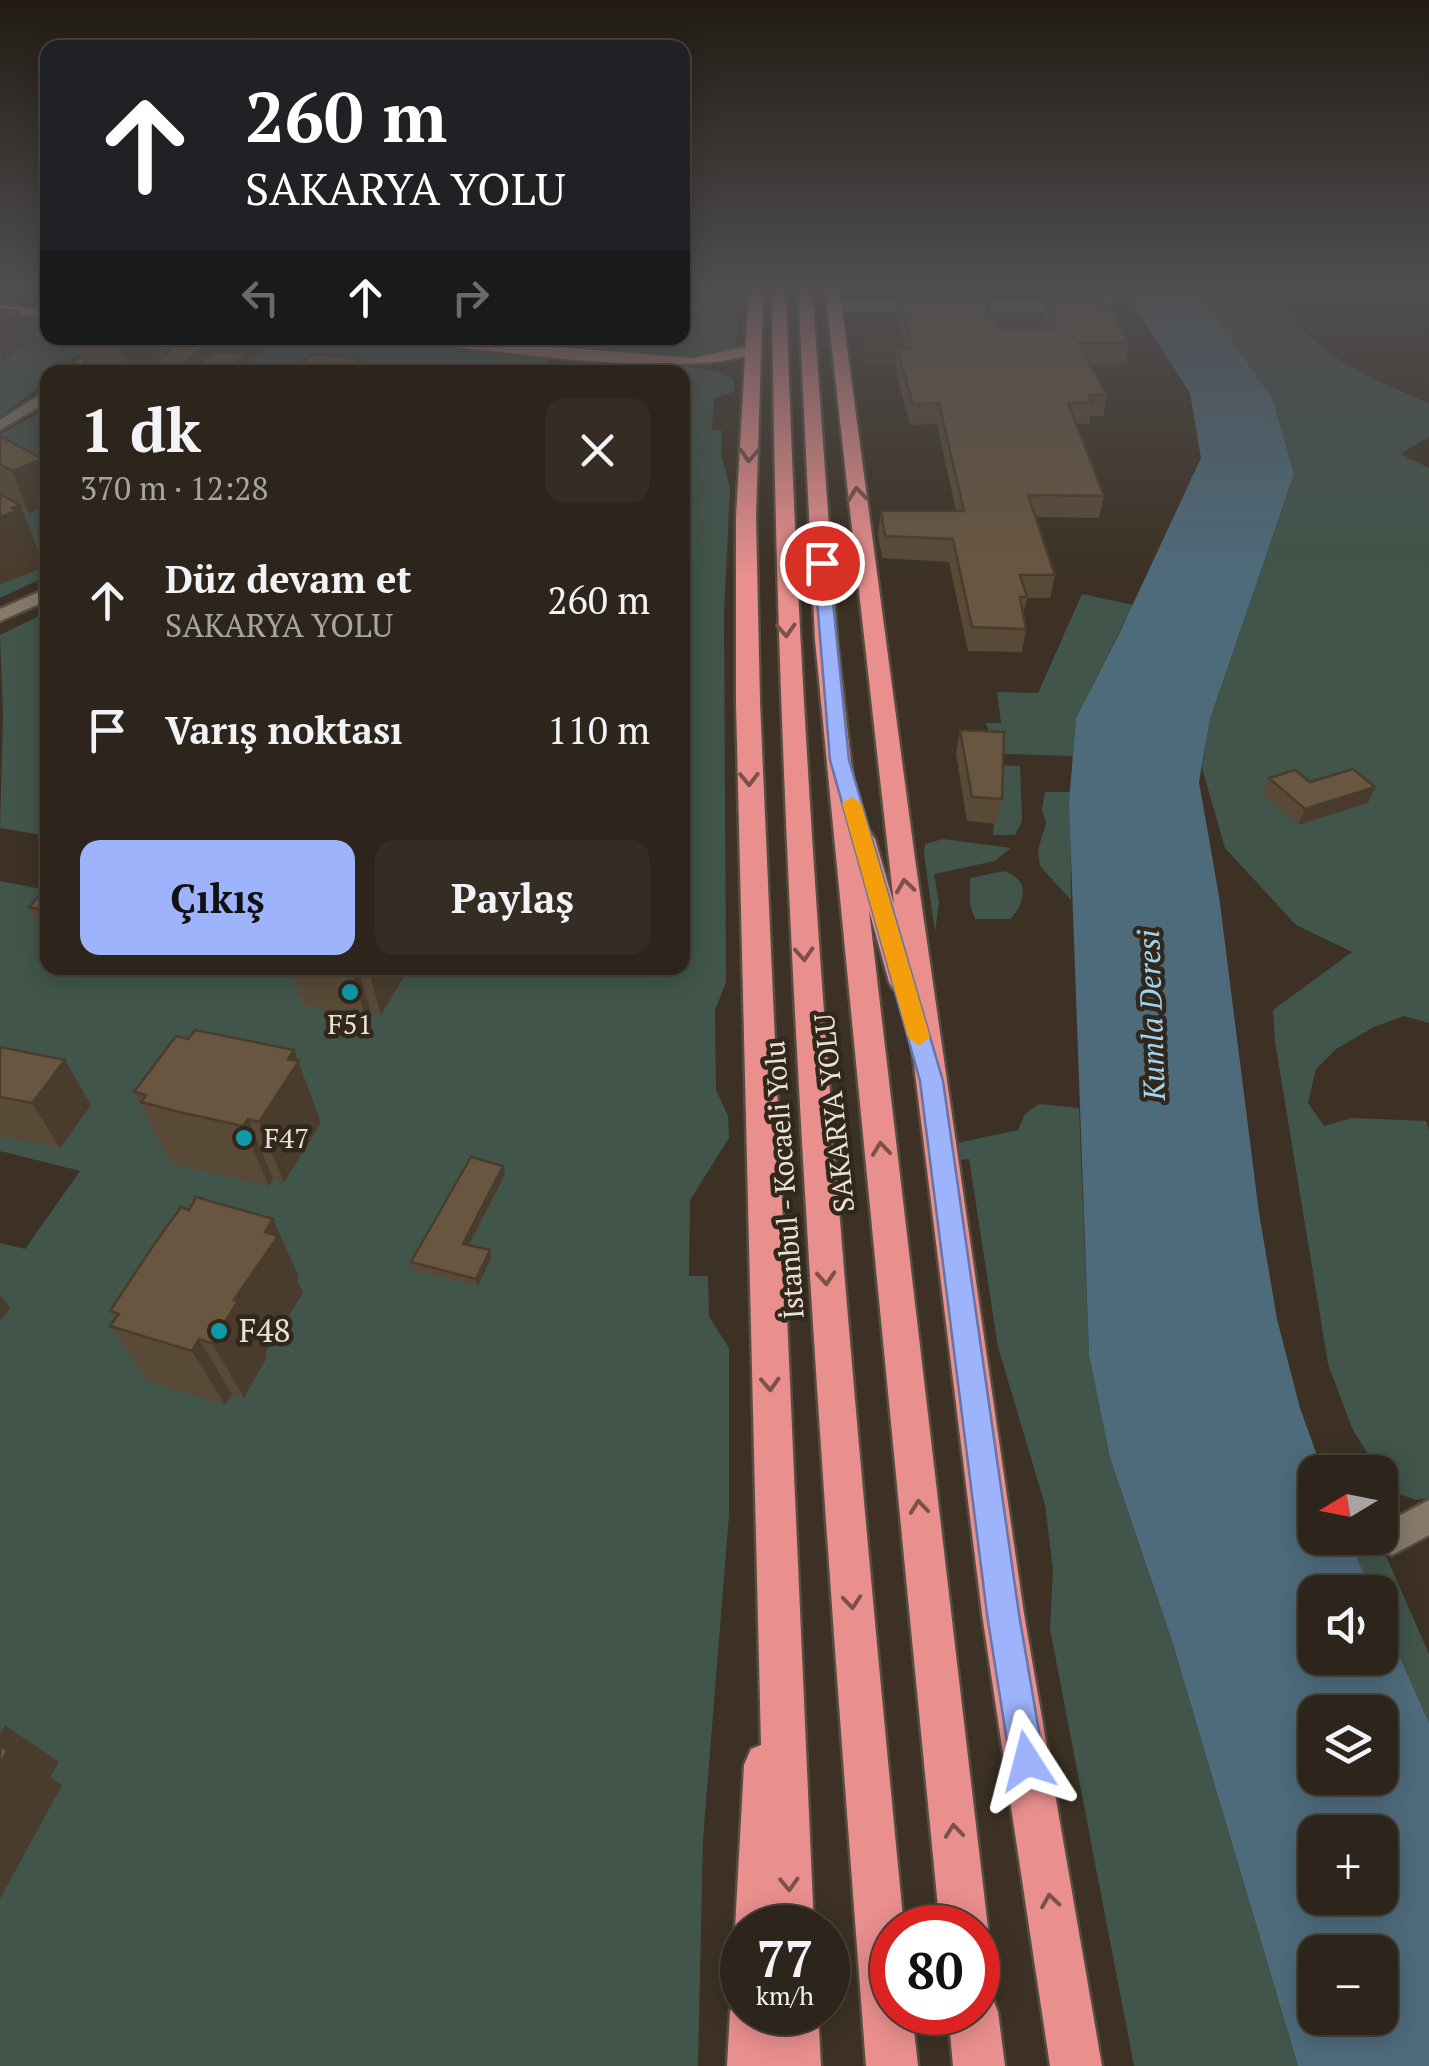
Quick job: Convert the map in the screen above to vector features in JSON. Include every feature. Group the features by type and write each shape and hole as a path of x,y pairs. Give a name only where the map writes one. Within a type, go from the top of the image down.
{"highway":[{"path":"744,383 755,998 789,1905"},
{"name":"İstanbul - Kocaeli Yolu","path":"780,383 797,854 826,1288 892,2066"},
{"name":"SAKARYA YOLU","path":"810,383 826,640 962,1905"},
{"path":"844,383 1003,1614 1076,2066"},
{"path":"747,646 780,446"},
{"path":"840,760 932,1081"},
{"path":"760,1905 778,1552"},
{"path":"1057,1944 1086,2066"},
{"path":"752,2066 754,2035"},
{"path":"794,2035 795,2066"},
{"path":"976,2035 979,2066"}],"street":[{"path":"0,426 40,399"},
{"path":"0,616 40,597"},
{"path":"1398,1535 1429,1517"}],"green space":[{"path":"0,383 40,383 40,386 0,417"},
{"path":"690,383 734,383 734,392 714,398 712,430 722,431 721,453 730,488 724,613 726,982 715,1010 716,1090 728,1116 729,1138 690,1200 689,1276 708,1276 709,1317 729,1348 729,1515 703,1839 698,2066 0,2066 0,1243 25,1249 80,1171 0,1151 0,881 40,889 40,975 690,975"},
{"path":"1262,383 1385,383 1429,403 1429,437 1400,454 1429,468 1429,1023 1404,1016 1374,1027 1336,1049 1316,1069 1308,1103 1324,1126 1352,1118 1426,1121 1429,1130 1429,1498 1416,1500 1398,1493 1398,1455 1368,1455 1352,1428 1328,1364 1275,1042 1273,1010 1352,952 1296,925 1225,848 1202,768 1210,719 1294,474 1273,400"},
{"path":"40,414 40,579 0,598 0,434"},
{"path":"1082,594 1133,605 1076,718 1073,756 1006,754 994,748 986,723 1001,723 997,692 1038,693"},
{"path":"40,615 40,835 0,828 0,635"},
{"path":"999,765 1020,766 1022,821 1015,835 993,835"},
{"path":"1045,792 1070,792 1071,900 1040,866 1038,850 1046,823 1042,809"},
{"path":"943,839 1011,848 995,861 934,874 939,902 935,932 924,854 925,844"},
{"path":"1004,871 1022,885 1022,899 1015,913 1010,919 975,919 970,905 970,878"},
{"path":"1039,1104 1079,1108 1089,1355 1110,1458 1172,1641 1298,2066 1134,2066 1050,1629 1053,1570 1045,1505 998,1347 969,1159 959,1160 957,1143 1018,1130 1025,1114"},
{"path":"1355,1555 1386,1555 1394,1575 1364,1575"},
{"path":"1398,1583 1429,1654 1429,1723 1398,1653"}],"water":[{"name":"Kumla Deresi","path":"1184,383 1262,383 1273,400 1294,474 1210,719 1199,782 1219,896 1259,1213 1277,1319 1317,1455 1298,1455 1298,1555 1356,1555 1364,1575 1298,1575 1298,1675 1398,1675 1398,1653 1429,1723 1429,2066 1298,2066 1172,1641 1110,1458 1089,1355 1069,803 1076,718 1201,458 1190,393"}],"building":[{"path":"907,383 1101,383 1107,395 1089,395 1093,403 1068,403 1104,496 1028,495 1055,575 1020,575 1027,597 1020,597 1026,629 972,627 953,539 885,536 881,511 964,511 939,403 913,404"},
{"path":"0,436 40,457 12,471 0,464"},
{"path":"0,494 20,505 12,508 16,511 0,517"},
{"path":"960,730 1004,732 1002,799 972,797"},
{"path":"1353,769 1375,787 1305,809 1269,778 1295,770 1310,782"},
{"path":"40,895 40,909 29,907"},
{"path":"195,1030 294,1050 288,1059 299,1061 259,1122 248,1119 243,1126 179,1112 141,1102 146,1095 134,1092 176,1036 188,1039"},
{"path":"0,1047 65,1060 32,1103 0,1097"},
{"path":"471,1157 503,1166 463,1244 490,1250 476,1279 411,1262"},
{"path":"196,1197 273,1219 265,1232 278,1236 234,1300 238,1301 212,1343 199,1339 192,1351 110,1326 119,1314 110,1311 153,1246 181,1207 189,1210"},
{"path":"0,1747 8,1750 0,1764"}],"slow traffic":[{"path":"852,803 919,1037"}],"place":[{"name":"F51","path":"350,992"},
{"name":"F47","path":"244,1138"},
{"name":"F48","path":"219,1331"}],"route":[{"path":"822,563 826,640 840,760 932,1081 1003,1614 1027,1761"}]}
